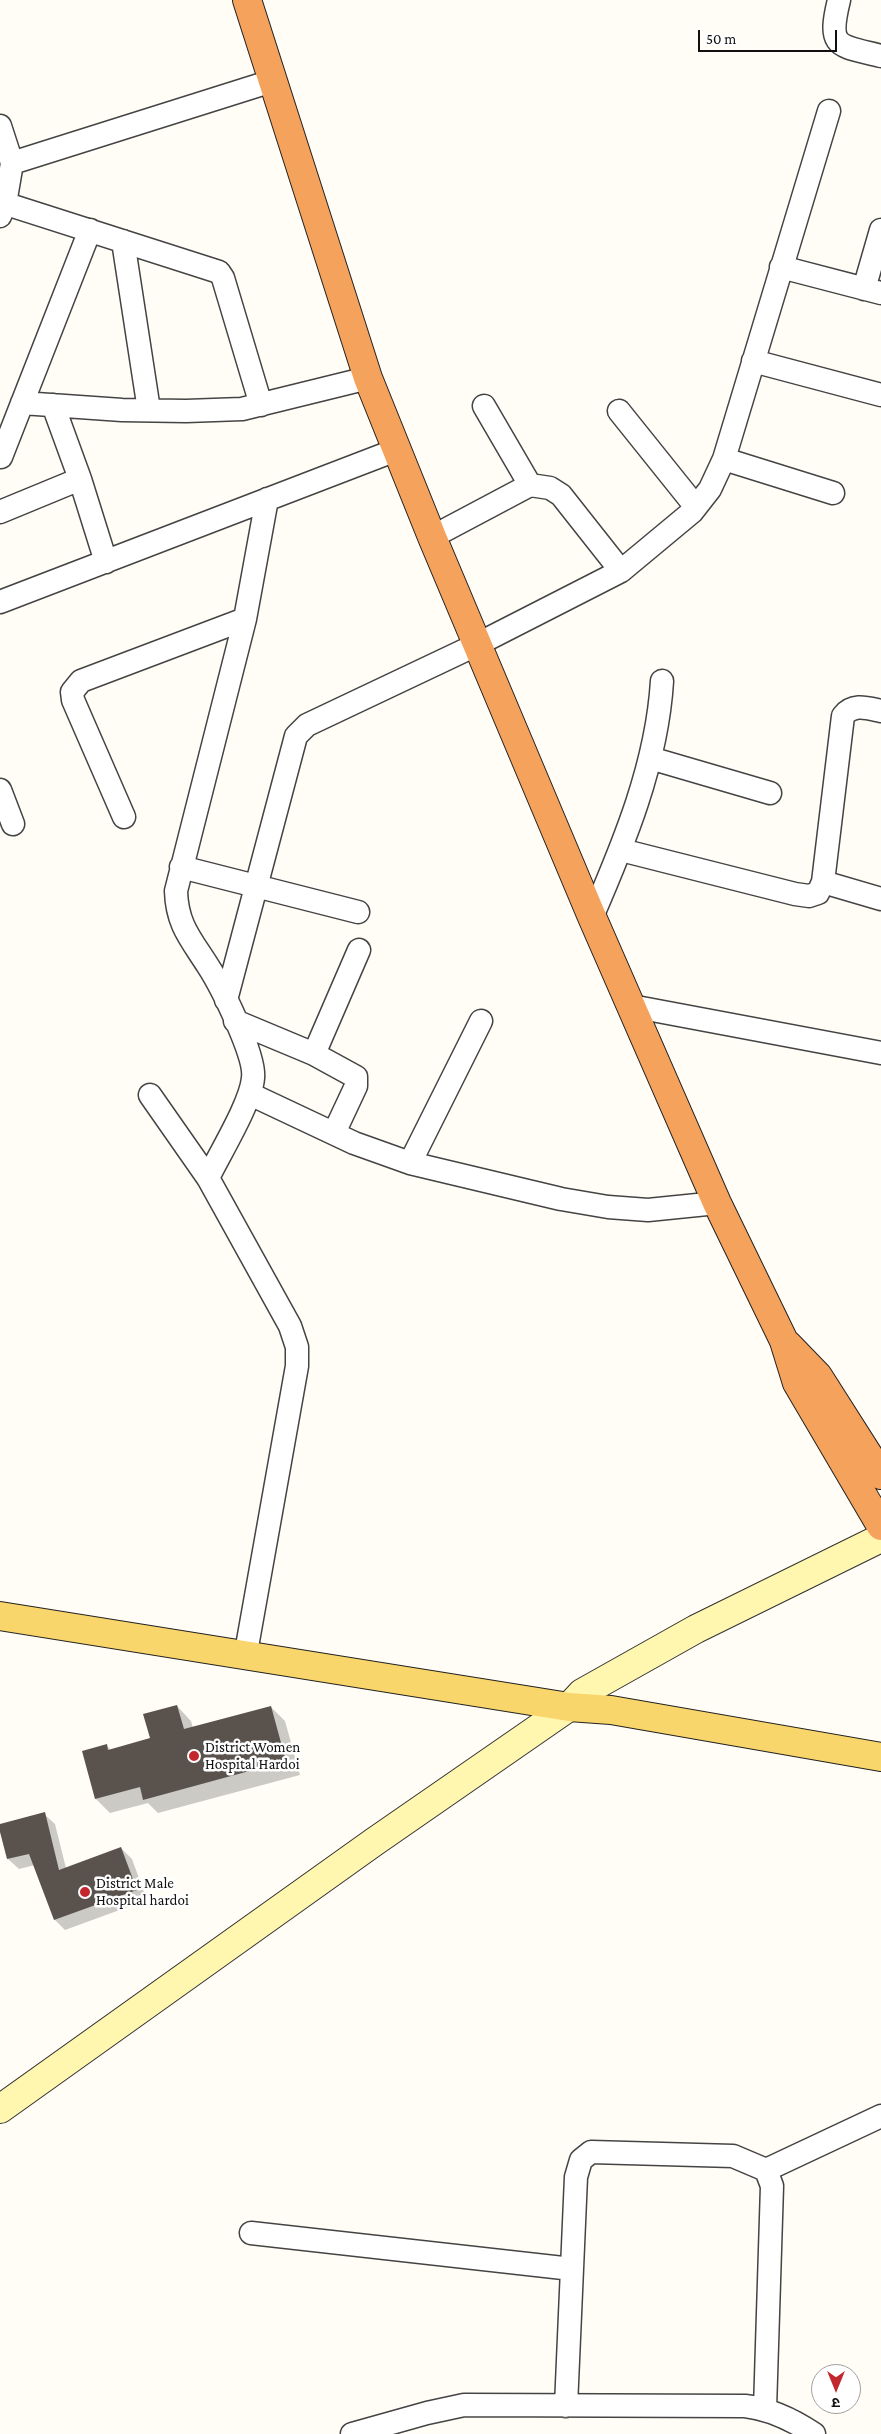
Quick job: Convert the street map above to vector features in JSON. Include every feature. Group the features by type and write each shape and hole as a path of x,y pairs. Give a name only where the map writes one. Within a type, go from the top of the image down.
{"highway":[{"path":"248,0 368,378 432,537 592,918 717,1203 784,1340 797,1384 881,1526"},
{"path":"784,1340 818,1376 881,1475"}],"main road":[{"path":"0,1600 248,1641 576,1700 611,1710 881,1757"},
{"path":"0,1616 576,1700"}],"street":[{"path":"839,0 833,25 834,36 839,42 850,48 881,56"},
{"path":"12,163 272,80"},
{"path":"226,1000 296,736 306,725 478,644 621,571 696,507 710,489 724,459 828,111"},
{"path":"0,126 12,163 2,207 90,230 219,272 223,278 261,405"},
{"path":"1,457 90,230"},
{"path":"781,267 873,291 881,230"},
{"path":"123,241 149,410"},
{"path":"753,361 881,395"},
{"path":"22,403 149,410 223,410 261,405 368,378"},
{"path":"53,406 80,479 106,562"},
{"path":"484,406 530,485"},
{"path":"619,411 696,507"},
{"path":"0,602 396,450"},
{"path":"724,459 833,494"},
{"path":"0,512 80,479"},
{"path":"432,537 530,485 550,488 561,495 621,571"},
{"path":"208,1178 250,1094 254,1066 218,981 180,922 176,911 176,891 245,619 267,499"},
{"path":"124,816 73,700 72,692 75,686 81,681 245,619"},
{"path":"592,918 621,850 650,758 662,681"},
{"path":"621,850 809,896 818,893 823,882 843,716 848,709 855,707 881,711"},
{"path":"650,758 770,793"},
{"path":"0,790 14,824"},
{"path":"182,867 358,912"},
{"path":"823,882 881,899"},
{"path":"314,1054 359,950"},
{"path":"631,1006 881,1053"},
{"path":"235,1021 314,1054 356,1077 356,1086 334,1133"},
{"path":"410,1163 481,1021"},
{"path":"250,1094 334,1133 410,1163 561,1199 608,1207 648,1210 717,1203"},
{"path":"150,1095 208,1178 290,1326 298,1347 297,1366 248,1641"},
{"path":"0,2109 576,1700 696,1629 881,1538"},
{"path":"766,2170 881,2116"},
{"path":"566,2406 576,2176 581,2160 591,2152 733,2156 766,2170 772,2186 765,2409"},
{"path":"252,2233 572,2269"},
{"path":"352,2434 427,2413 464,2405 745,2406 765,2409 800,2424 814,2434"}],"building":[{"path":"177,1705 184,1729 271,1706 286,1761 143,1800 140,1787 95,1799 82,1751 107,1744 108,1750 150,1738 143,1714"},
{"path":"45,1812 59,1870 121,1847 137,1890 54,1920 29,1854 7,1859 0,1832 0,1824"}],"place":[{"name":"District Women Hospital Hardoi","path":"194,1756"},
{"name":"District Male Hospital hardoi","path":"85,1892"}]}
